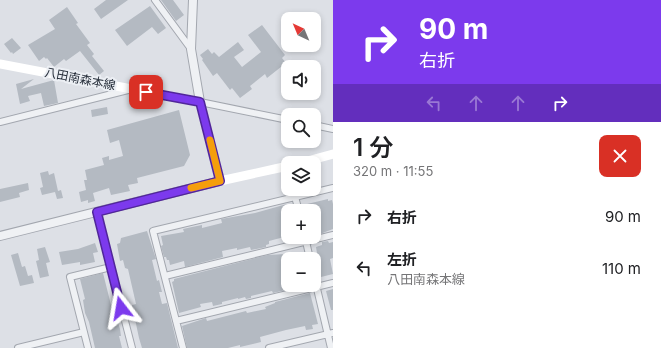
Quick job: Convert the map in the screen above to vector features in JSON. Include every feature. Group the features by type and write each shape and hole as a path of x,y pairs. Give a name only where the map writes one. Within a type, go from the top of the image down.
{"main road":[{"name":"八田南森本線","path":"0,64 200,102"},
{"path":"200,102 220,181 281,168"},
{"path":"321,157 333,154"}],"street":[{"path":"155,0 191,49"},
{"path":"193,0 191,49 200,102 281,119"},
{"path":"0,122 132,89"},
{"path":"321,126 333,129"},
{"path":"0,236 220,181"},
{"path":"183,348 153,231 333,188"},
{"path":"295,197 296,204"},
{"path":"97,212 132,348"},
{"path":"321,237 333,235"},
{"path":"164,276 286,244"},
{"path":"88,348 70,277 111,267"},
{"path":"321,286 333,283"},
{"path":"176,321 296,292"},
{"path":"318,292 330,333 331,348"},
{"path":"18,348 84,332"},
{"path":"269,348 330,333"}],"building":[{"path":"106,0 128,0 101,19 94,9"},
{"path":"161,0 173,0 184,15 176,21"},
{"path":"150,6 166,28 158,34 152,27 127,46 115,30"},
{"path":"67,7 78,23 76,24 90,43 87,45 94,54 92,56 104,71 99,75 80,51 66,61 64,59 54,67 47,58 46,59 44,57 39,61 28,45 55,29 49,20"},
{"path":"262,25 281,50 281,52 285,55 282,58 284,60 281,60 281,67 267,78 265,74 250,86 252,89 240,98 232,88 230,90 217,73 213,76 200,55 208,49 212,54 214,52 219,57 238,42 244,50 234,57 242,67 261,52 248,35"},
{"path":"12,38 21,48 13,54 4,44"},
{"path":"34,79 21,89 54,80 58,103 44,106 41,93 28,96 30,101 20,104 16,84"},
{"path":"107,107 108,114 92,117 91,110"},
{"path":"179,110 190,155 184,166 137,178 138,183 128,185 130,191 111,195 109,188 93,193 95,201 88,203 88,200 81,202 79,192 86,190 84,180 87,180 85,170 104,165 102,158 109,156 109,160 123,156 119,140 110,143 107,130"},
{"path":"48,171 49,175 54,173 58,191 61,190 63,198 57,199 55,192 42,195 40,188 43,187 40,173"},
{"path":"28,183 29,190 19,193 20,197 0,202 0,189"},
{"path":"328,199 328,201 332,200 333,229 321,234 321,204 307,204"},
{"path":"281,206 281,238 269,241 269,244 266,245 266,247 251,250 250,247 237,250 237,248 222,251 223,257 185,267 184,261 170,265 169,260 164,257 161,246 163,245 161,236 184,232 183,229 192,227 202,225 202,228 222,223 221,219 255,213"},
{"path":"147,231 156,259 152,260 157,281 159,280 162,292 159,292 162,304 167,303 178,348 142,348 139,338 132,305 136,304 128,269 125,268 123,260 120,261 117,244 120,243 121,238"},
{"path":"322,242 333,242 333,258 330,259 333,274 321,277 321,252 317,252 316,247 322,245"},
{"path":"95,243 98,252 93,253 95,262 80,265 80,262 62,265 59,252 78,249"},
{"path":"45,247 50,262 46,263 49,276 40,278 36,261 39,260 37,249"},
{"path":"18,253 22,267 25,266 28,276 32,275 34,283 20,286 11,255"},
{"path":"281,254 281,291 273,293 272,291 251,296 251,298 246,299 245,297 238,298 213,306 212,302 200,304 201,307 179,313 172,282 174,279 268,255"},
{"path":"103,273 113,313 115,313 120,329 121,336 119,336 122,348 95,348 89,322 85,313 83,300 85,299 80,279"},
{"path":"333,289 333,310 331,310 326,291"},
{"path":"310,293 318,324 312,325 313,329 306,330 305,326 286,330 260,337 261,342 240,347 240,345 228,348 187,348 182,326 206,318 207,321 246,311 247,313 266,309 265,307 275,302"}],"slow traffic":[{"path":"191,188 220,181 210,140"}],"route":[{"path":"121,308 97,212 220,181 200,102 146,92"}]}
